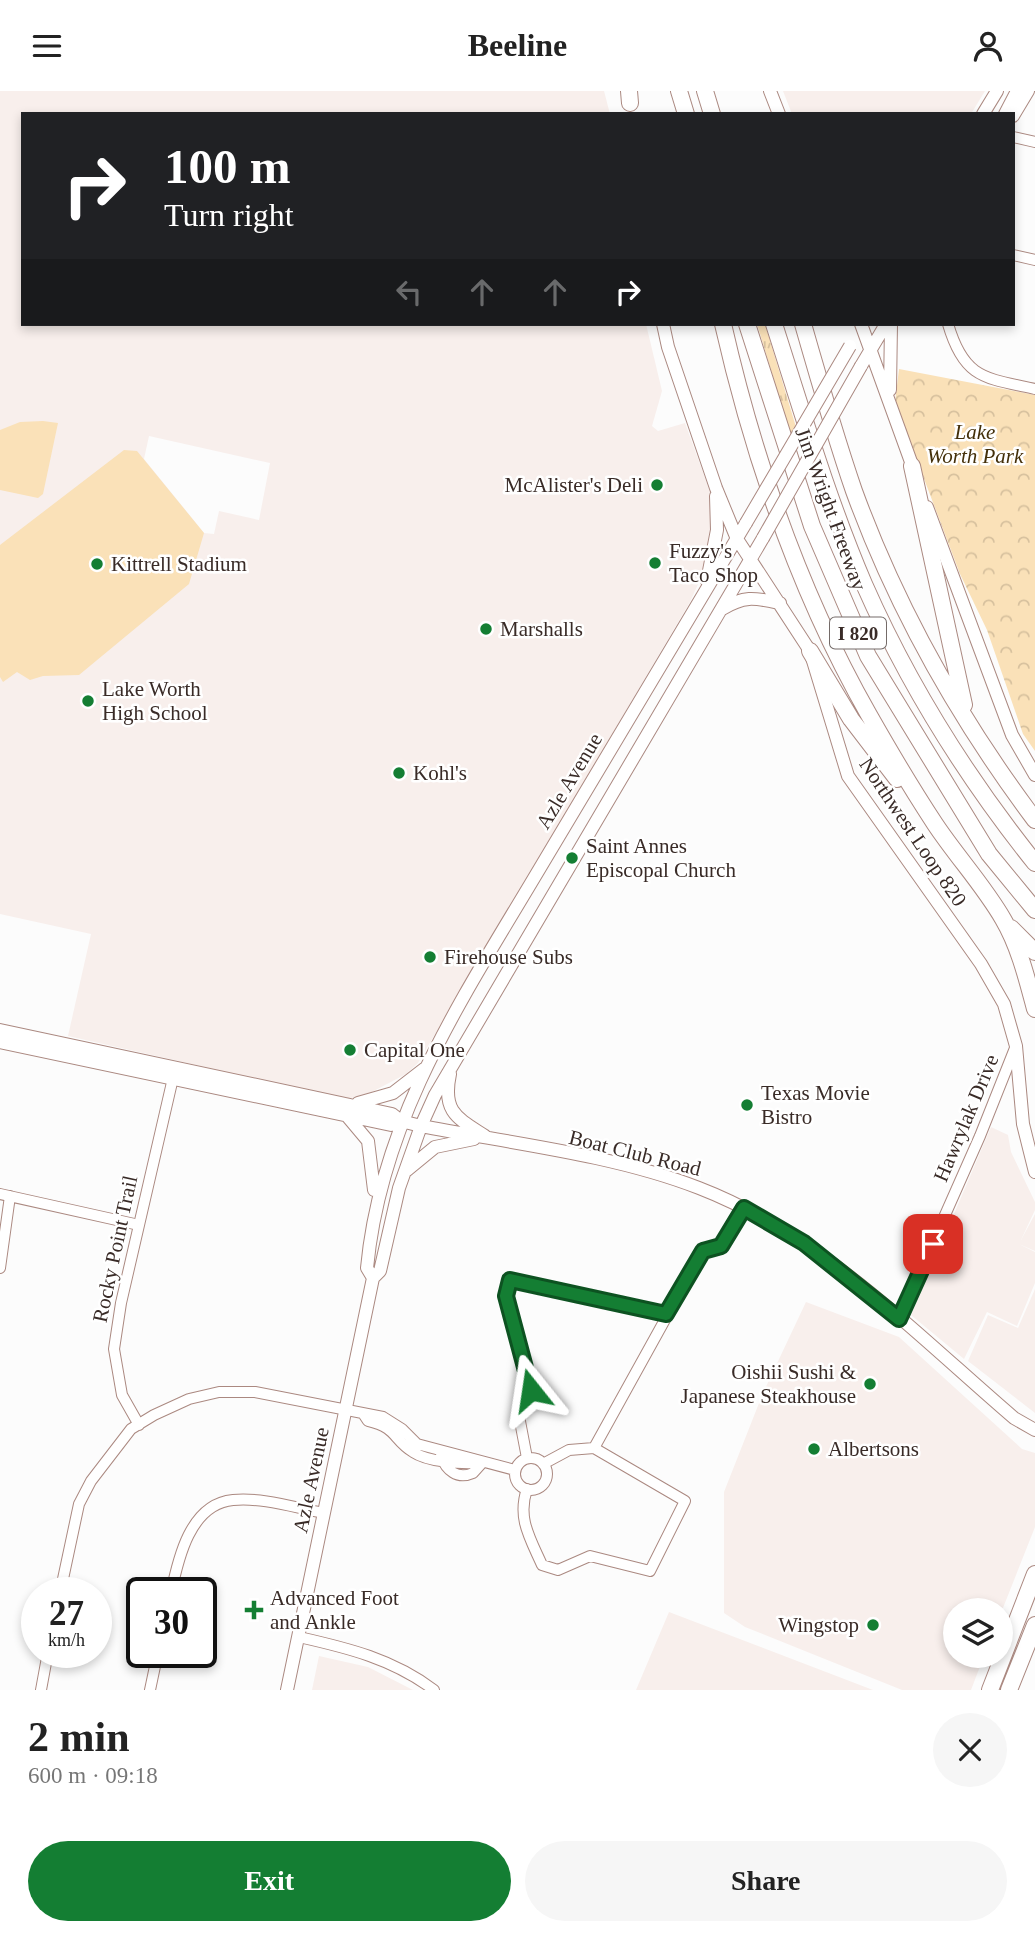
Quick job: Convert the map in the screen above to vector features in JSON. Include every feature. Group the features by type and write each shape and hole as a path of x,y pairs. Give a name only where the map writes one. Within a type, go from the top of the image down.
{"highway":[{"path":"679,91 685,112"},
{"path":"724,326 757,452 798,566 853,685 936,825"},
{"name":"Jim Wright Freeway","path":"748,326 812,526 868,656 989,854 1035,910"},
{"name":"Jim Wright Freeway","path":"775,326 820,471 864,584 911,678 954,751 1035,863"},
{"path":"804,326 839,448 879,550 924,645 967,721 1035,820"},
{"path":"912,466 967,721"},
{"path":"810,651 859,730 936,825 1004,921 1035,952"},
{"path":"1004,921 1018,953 1035,1009"},
{"path":"990,1690 1035,1574"},
{"path":"1009,1690 1035,1625"}],"main road":[{"path":"770,91 778,112"},
{"path":"984,112 997,91"},
{"path":"1005,112 1017,91"},
{"path":"1015,113 1028,91"},
{"name":"Northwest Loop 820","path":"663,326 668,347 716,488 737,539 810,651 837,750 852,785 994,985 1007,1012 1016,1046 1023,1124 1035,1172"},
{"name":"Azle Avenue","path":"373,1278 368,1268 371,1230 388,1156 427,1066 528,887 737,539 860,326"},
{"path":"862,326 1007,721 1035,775"},
{"name":"Azle Avenue","path":"287,1690 373,1278 380,1271 404,1173 421,1126 452,1066 750,561 885,326"},
{"path":"891,326 888,362 891,404"},
{"path":"705,592 717,530 716,488"},
{"path":"719,612 738,599 756,598 780,603"},
{"path":"528,887 549,899"},
{"path":"500,936 520,949"},
{"name":"Boat Club Road","path":"0,1030 348,1110 391,1125 401,1121 649,1172 699,1188 744,1208 804,1243 899,1319 1014,1418 1035,1430"},
{"name":"Boat Club Road","path":"0,1042 173,1078 348,1110"},
{"path":"371,1230 375,1177 372,1151 366,1136 348,1110 384,1098 427,1066"},
{"name":"Azle Avenue","path":"452,1066 447,1097 451,1110 457,1119 491,1140"},
{"path":"404,1173 435,1147 474,1139 491,1140"}],"street":[{"path":"1015,137 1035,142"},
{"path":"1015,255 1035,260"},
{"path":"949,326 957,349 974,372 991,381 1035,389"},
{"name":"Hawrylak Drive","path":"899,1319 976,1146 1016,1046"},
{"name":"Rocky Point Trail","path":"139,1425 122,1395 114,1349 173,1078"},
{"path":"0,1268 5,1195 139,1225"},
{"path":"594,1448 703,1251 721,1246 744,1208"},
{"path":"527,1458 519,1416 528,1403 531,1390 506,1296 510,1280 666,1314"},
{"path":"63,1577 79,1504 110,1454 139,1425 171,1406 219,1392 255,1392 383,1417 416,1444 440,1455 516,1470"},
{"path":"527,1489 522,1504 522,1520 542,1565 558,1570 590,1556 650,1570 685,1501 594,1448 569,1450 543,1464"},
{"path":"440,1455 449,1471 466,1476 482,1463"},
{"path":"516,1470 518,1483 527,1489 537,1489 544,1482 546,1472 543,1464 537,1459 527,1458"},
{"path":"516,1470 527,1458"},
{"path":"174,1577 179,1554 186,1539 208,1511 221,1503 233,1500 252,1501 324,1513"},
{"path":"299,1637 372,1654 411,1673 434,1690"},
{"path":"41,1690 45,1668"},
{"path":"150,1690 155,1668"}],"shaded area":[{"path":"0,91 604,91 609,112 21,112 21,326 646,326 662,391 652,426 658,431 685,423 712,497 711,536 705,569 690,602 418,1063 406,1074 368,1094 347,1099 68,1036 91,934 0,914","holes":["149,436 270,463 259,520 219,511 214,534 204,533 144,459"]},
{"path":"783,91 985,91 972,112 791,112"},
{"path":"991,1127 1008,1135 1011,1152 1035,1202 1035,1210 1021,1240 1035,1214 1035,1251 1019,1244 1035,1252 1035,1283 1017,1326 987,1312 964,1359 911,1315"},
{"path":"1035,1289 1035,1413 968,1361 988,1315 1018,1328"},
{"path":"806,1302 899,1337 1022,1449 1035,1453 1035,1527 1007,1598 943,1598 943,1668 979,1668 971,1690 902,1690 745,1627 724,1613 724,1492 763,1393"},
{"path":"669,1612 873,1690 636,1690"},
{"path":"319,1656 368,1667 413,1690 312,1690"}],"green space":[{"path":"758,326 766,326 796,427 791,436"},
{"name":"Lake Worth Park","path":"899,369 1035,395 1035,751 1023,734 987,630 960,574 895,402"},
{"path":"20,422 58,423 43,494 38,498 0,490 0,430"},
{"name":"Kittrell Stadium","path":"124,450 137,451 204,533 189,584 79,675 43,676 30,680 17,672 3,682 0,677 0,545"}],"place":[{"name":"McAlister's Deli","path":"657,485"},
{"name":"Fuzzy's Taco Shop","path":"655,563"},
{"name":"Kittrell Stadium","path":"97,564"},
{"name":"Marshalls","path":"486,629"},
{"name":"Lake Worth High School","path":"88,701"},
{"name":"Kohl's","path":"399,773"},
{"name":"Saint Annes Episcopal Church","path":"572,858"},
{"name":"Firehouse Subs","path":"430,957"},
{"name":"Capital One","path":"350,1050"},
{"name":"Texas Movie Bistro","path":"747,1105"},
{"name":"Oishii Sushi & Japanese Steakhouse","path":"870,1384"},
{"name":"Albertsons","path":"814,1449"},
{"name":"Advanced Foot and Ankle","path":"254,1610"},
{"name":"Wingstop","path":"873,1625"}],"route":[{"path":"531,1390 506,1296 510,1280 666,1314 703,1251 721,1246 744,1208 804,1243 899,1319 933,1244"}]}
